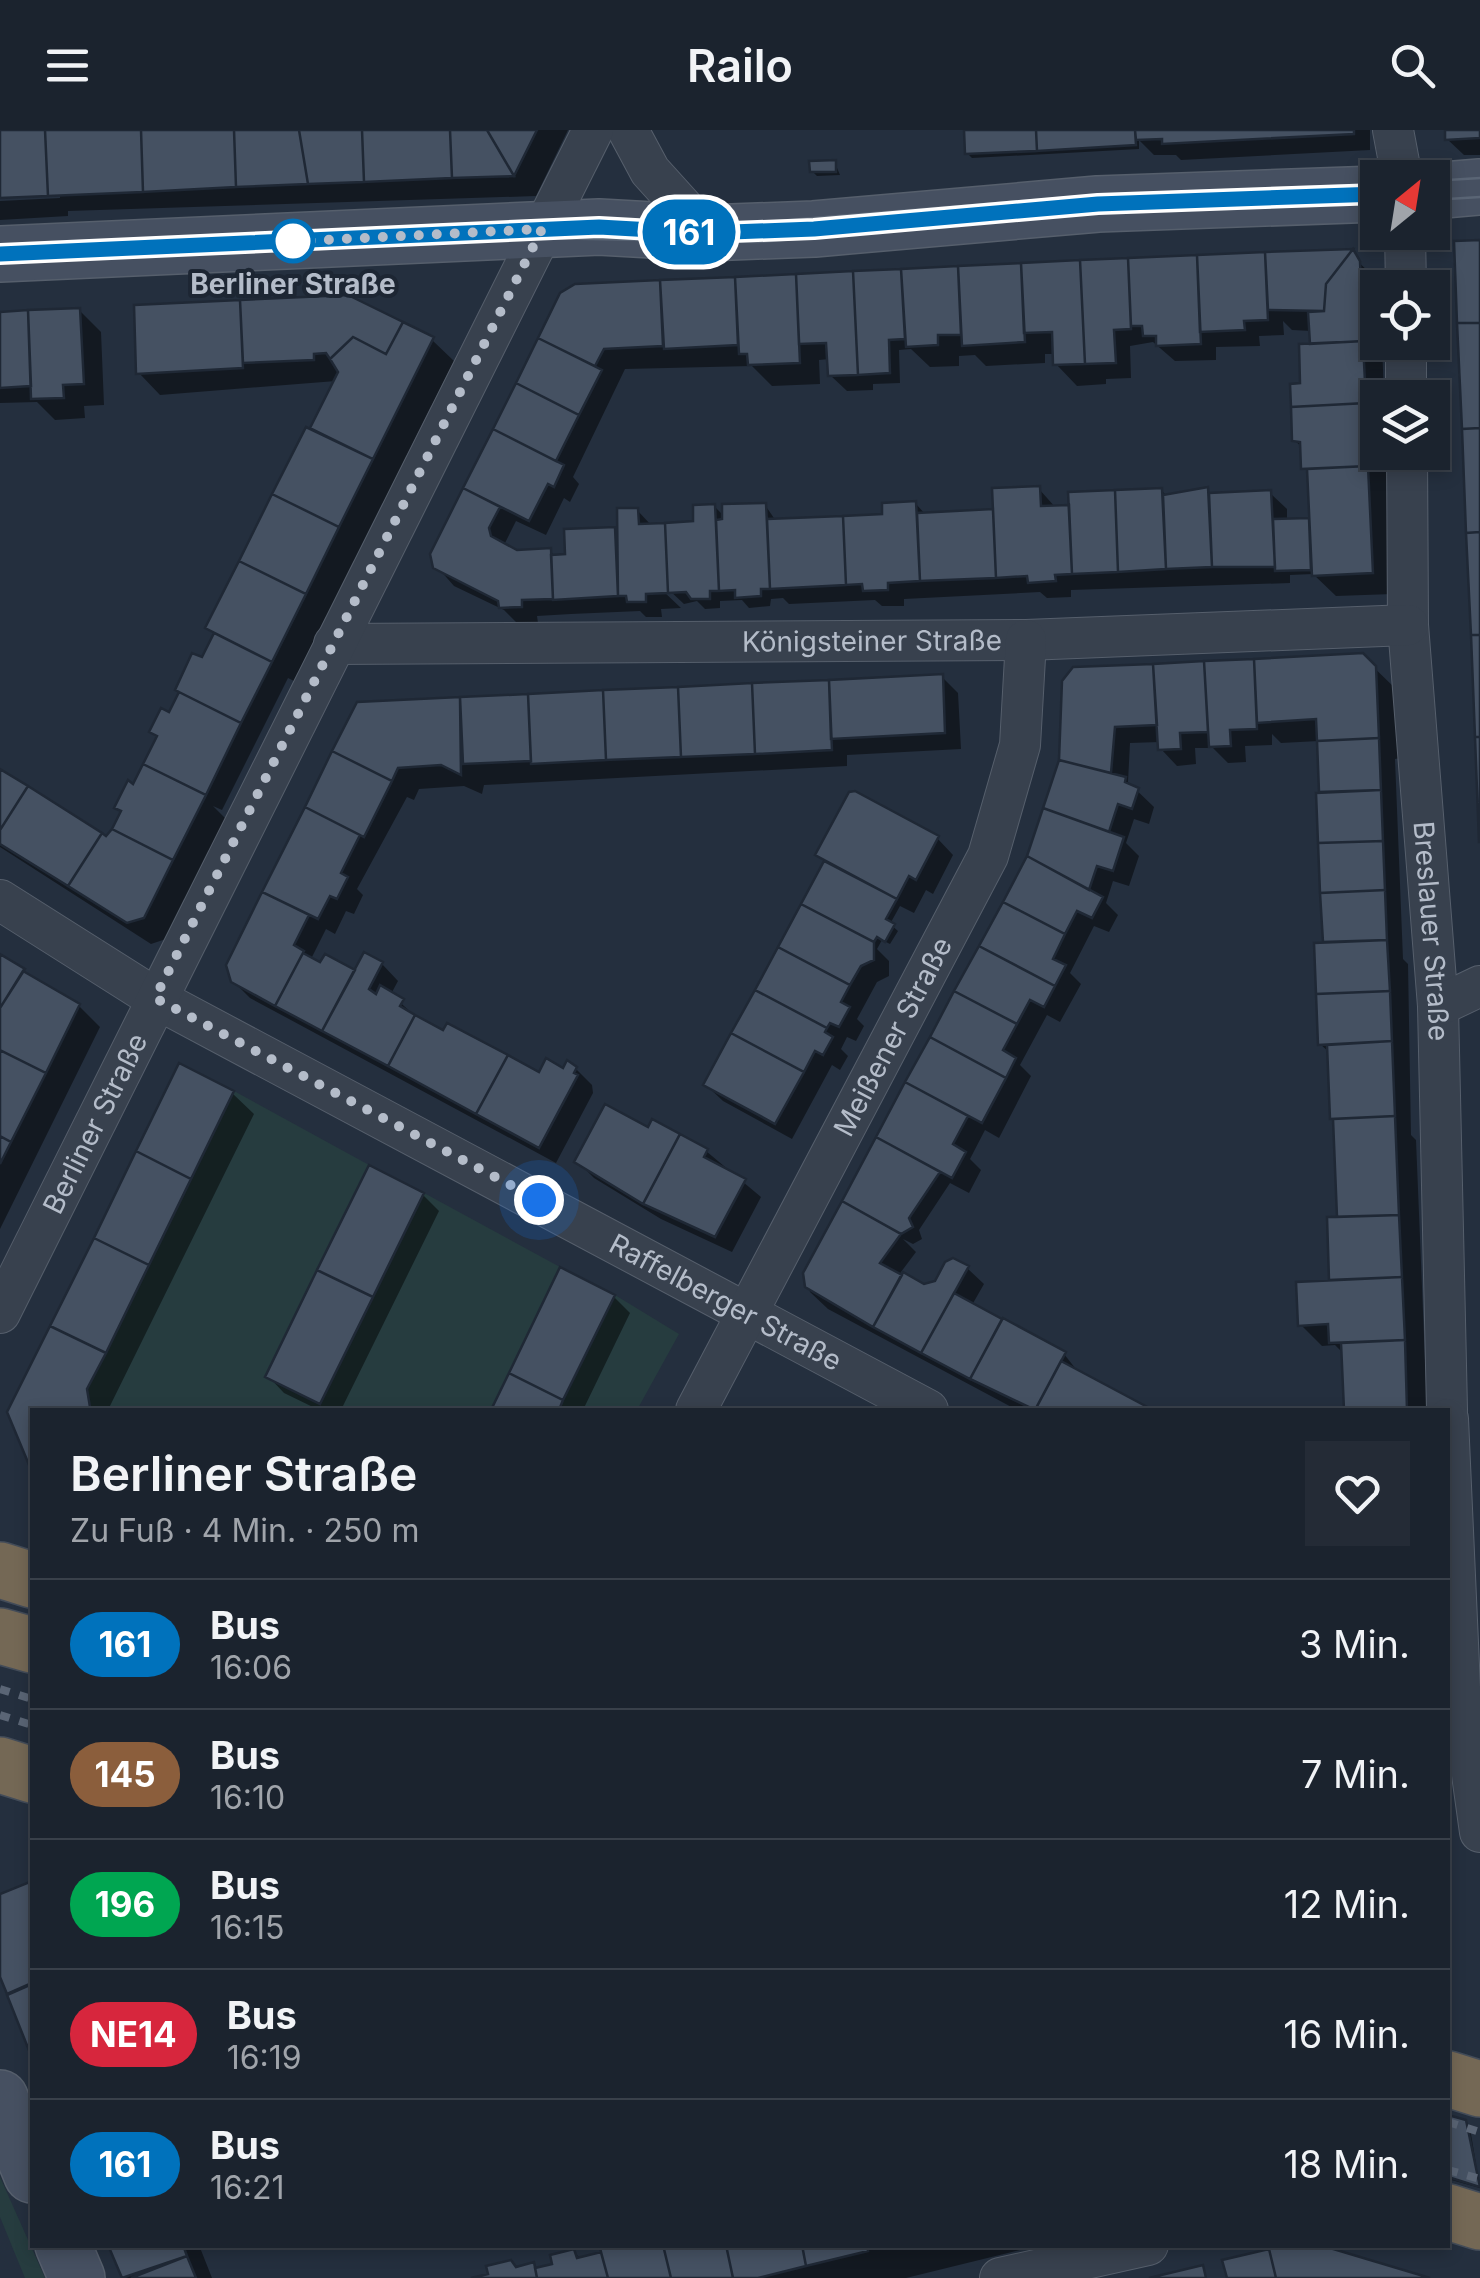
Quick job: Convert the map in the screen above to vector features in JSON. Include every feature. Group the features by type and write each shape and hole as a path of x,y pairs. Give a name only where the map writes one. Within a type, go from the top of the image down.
{"highway":[{"path":"0,1570 30,1579"},
{"path":"0,1636 30,1645"},
{"path":"0,1765 30,1774"},
{"path":"1450,2080 1480,2089"},
{"path":"1450,2213 1480,2222"}],"main road":[{"path":"1450,190 1480,187"},
{"path":"0,254 599,227 706,233 1098,204 1360,195"},
{"path":"0,2098 30,2170"},
{"path":"64,2248 77,2278"}],"street":[{"name":"Berliner Straße","path":"0,1313 593,130"},
{"path":"628,130 650,171 706,233"},
{"path":"1393,130 1399,160"},
{"name":"Breslauer Straße","path":"1407,470 1408,626 1438,1006 1447,1408"},
{"name":"Königsteiner Straße","path":"334,644 1026,640 1408,626"},
{"name":"Meißener Straße","path":"697,1408 988,856 1020,745 1026,640"},
{"name":"Raffelberger Straße","path":"0,900 155,998 924,1408"},
{"path":"1438,1006 1480,986"},
{"path":"1450,1461 1480,1464"},
{"path":"1450,1536 1454,1685 1480,1832"},
{"path":"1000,2278 1135,2248"}],"green space":[{"path":"234,1091 369,1165 266,1377 320,1404 424,1193 560,1267 492,1408 88,1408 87,1389"},
{"path":"615,1295 679,1334 638,1408 560,1408"},
{"path":"0,2177 45,2278 25,2278 0,2217"}],"building":[{"path":"0,130 45,130 48,196 0,198"},
{"path":"45,130 141,130 143,192 48,196"},
{"path":"141,130 234,130 236,187 143,192"},
{"path":"234,130 299,130 308,184 236,187"},
{"path":"299,130 362,130 364,182 308,184"},
{"path":"362,130 450,130 452,178 364,182"},
{"path":"450,130 487,130 514,176 452,178"},
{"path":"487,130 537,130 514,176"},
{"path":"964,130 1036,130 1037,151 965,154"},
{"path":"1036,130 1135,130 1136,145 1037,151"},
{"path":"1135,130 1354,130 1354,134 1162,144 1162,139 1136,140"},
{"path":"1445,130 1480,130 1480,138 1445,140"},
{"path":"836,160 836,172 810,172 809,161"},
{"path":"1480,240 1480,323 1457,323 1454,241"},
{"path":"1353,249 1326,284 1324,311 1268,310 1265,252"},
{"path":"1353,249 1360,261 1360,341 1310,344 1308,312 1324,311 1326,284"},
{"path":"1265,252 1268,320 1244,321 1245,330 1200,332 1197,255"},
{"path":"1197,255 1201,344 1156,346 1156,336 1143,336 1142,326 1131,326 1128,258"},
{"path":"1128,258 1131,329 1114,330 1116,363 1085,364 1080,260"},
{"path":"1080,260 1085,364 1053,365 1052,332 1024,333 1021,263"},
{"path":"1021,263 1025,342 962,346 958,266"},
{"path":"958,266 961,335 938,335 938,345 906,347 901,269"},
{"path":"901,269 905,339 889,340 890,373 858,375 853,271"},
{"path":"853,271 858,375 828,376 826,343 799,344 796,274"},
{"path":"796,274 800,363 748,365 747,354 739,354 735,277"},
{"path":"735,277 738,345 664,349 660,280"},
{"path":"660,280 663,346 604,349 595,366 538,338 560,293 575,284"},
{"path":"348,295 403,322 386,354 353,337 330,359 326,353 314,354 314,360 243,363 240,300"},
{"path":"240,300 243,368 136,374 134,305"},
{"path":"80,308 84,384 63,385 64,398 31,399 28,310"},
{"path":"28,310 31,386 0,388 0,312"},
{"path":"403,322 434,337 373,459 310,428 338,372 330,359 353,337 386,354"},
{"path":"1457,323 1480,323 1480,428 1462,429"},
{"path":"538,338 602,370 579,415 516,383"},
{"path":"1360,341 1365,380 1360,380 1360,403 1291,407 1290,384 1300,383 1299,344"},
{"path":"516,383 579,415 556,461 493,429"},
{"path":"1360,403 1360,466 1301,469 1300,442 1292,441 1291,407"},
{"path":"306,427 373,459 339,527 272,494"},
{"path":"1480,428 1480,532 1466,533 1462,429"},
{"path":"493,429 564,465 554,487 548,484 529,521 463,488"},
{"path":"1360,466 1360,470 1368,470 1373,573 1312,576 1307,469"},
{"path":"1040,486 1041,506 1069,505 1072,574 1055,575 1056,581 1028,583 1027,576 996,578 992,488"},
{"path":"1208,487 1212,567 1166,569 1163,495"},
{"path":"463,488 500,507 489,528 491,536 517,550 551,548 553,599 522,600 522,607 499,608 498,601 433,568 430,554"},
{"path":"1162,488 1166,569 1118,572 1115,490"},
{"path":"1115,490 1118,572 1072,574 1068,492"},
{"path":"1271,490 1275,567 1212,567 1209,493"},
{"path":"272,494 339,527 306,594 239,561"},
{"path":"916,501 920,581 888,583 888,590 863,591 862,584 846,585 843,516 882,514 882,503"},
{"path":"766,503 770,589 761,589 761,596 735,598 735,590 719,591 716,520 722,519 722,504"},
{"path":"715,504 719,591 710,591 710,599 691,599 686,592 668,593 665,523 693,521 693,505"},
{"path":"617,508 638,508 639,524 665,523 668,593 646,594 646,602 627,602 626,596 618,596"},
{"path":"993,509 996,578 920,581 917,513"},
{"path":"843,516 846,585 770,589 767,519"},
{"path":"1309,518 1311,570 1275,571 1273,519"},
{"path":"615,527 618,596 553,600 551,555 565,554 564,529"},
{"path":"1480,532 1480,635 1471,635 1466,533"},
{"path":"239,561 306,594 272,662 205,628"},
{"path":"214,633 272,662 241,723 175,690 192,653 202,657"},
{"path":"1471,635 1480,635 1480,737 1475,737"},
{"path":"1363,653 1376,666 1379,738 1317,741 1316,719 1257,723 1254,659"},
{"path":"1254,659 1257,729 1230,730 1231,746 1209,747 1204,661"},
{"path":"1204,661 1208,732 1180,733 1181,749 1158,750 1153,664"},
{"path":"1153,664 1157,725 1115,727 1111,773 1059,760 1062,681 1073,667"},
{"path":"943,674 945,733 831,739 829,680"},
{"path":"829,680 832,750 755,754 752,683"},
{"path":"752,683 755,754 681,757 678,687"},
{"path":"678,687 681,757 606,760 603,690"},
{"path":"603,690 606,760 531,764 528,694"},
{"path":"179,692 241,723 206,795 143,764 157,736 149,732 161,708 169,712"},
{"path":"528,694 531,761 463,764 460,697"},
{"path":"460,697 461,775 441,765 398,768 392,781 332,751 357,702"},
{"path":"1475,737 1480,737 1480,842 1479,842"},
{"path":"1379,738 1381,790 1319,792 1317,741"},
{"path":"332,751 392,781 364,837 305,807"},
{"path":"1059,760 1126,777 1125,782 1139,788 1132,809 1118,804 1109,832 1043,808"},
{"path":"143,764 206,795 173,860 112,829 121,811 114,808 128,780 133,784"},
{"path":"0,769 28,786 0,830"},
{"path":"28,786 102,833 68,886 0,844 0,830"},
{"path":"1381,790 1383,841 1318,843 1316,793"},
{"path":"855,791 939,836 916,880 909,876 897,899 815,855 849,792"},
{"path":"305,807 360,835 341,873 348,877 337,899 330,896 318,919 262,892"},
{"path":"1043,808 1124,837 1113,871 1097,866 1089,890 1027,856"},
{"path":"112,829 173,860 144,918 127,923 68,886 102,833 106,836"},
{"path":"1383,841 1385,890 1320,893 1318,843"},
{"path":"1027,856 1103,897 1092,918 1077,911 1065,934 1003,902"},
{"path":"824,861 897,899 886,919 895,924 885,942 877,937 874,942 801,904"},
{"path":"1385,890 1387,940 1323,942 1320,893"},
{"path":"262,892 309,915 294,945 304,951 275,1006 231,982 226,965"},
{"path":"1003,902 1065,934 1053,959 1066,965 1055,986 979,946"},
{"path":"801,904 874,942 874,960 861,966 850,985 778,947"},
{"path":"1387,940 1390,991 1316,994 1314,943"},
{"path":"979,946 1055,986 1044,1007 1030,1000 1017,1024 954,991"},
{"path":"778,947 850,985 841,1002 850,1007 839,1027 830,1023 827,1028 755,990"},
{"path":"364,952 383,962 369,989 376,994 380,985 404,999 400,1006 415,1015 388,1066 322,1031"},
{"path":"303,953 320,962 325,954 355,970 322,1031 275,1006"},
{"path":"0,954 25,969 0,1008"},
{"path":"23,971 80,1004 46,1073 0,1050 0,1008"},
{"path":"755,990 827,1028 825,1032 833,1037 823,1055 815,1051 804,1072 731,1033"},
{"path":"954,991 1017,1024 1003,1050 1016,1058 1006,1078 930,1037"},
{"path":"1390,991 1392,1041 1318,1045 1316,994"},
{"path":"415,1015 443,1030 447,1023 508,1055 476,1114 388,1066"},
{"path":"731,1033 804,1072 775,1124 703,1085"},
{"path":"930,1037 1006,1078 982,1123 905,1082"},
{"path":"1392,1041 1395,1116 1330,1119 1327,1045"},
{"path":"0,1050 46,1073 11,1142 0,1136"},
{"path":"508,1055 539,1072 546,1058 563,1068 567,1060 577,1067 574,1073 578,1075 539,1148 476,1114"},
{"path":"179,1063 234,1091 191,1179 136,1151"},
{"path":"905,1082 968,1116 953,1144 966,1152 952,1178 876,1137"},
{"path":"605,1104 648,1127 652,1119 680,1134 643,1204 574,1162"},
{"path":"1395,1116 1399,1215 1337,1217 1333,1119"},
{"path":"680,1134 708,1149 704,1157 746,1179 715,1237 643,1204"},
{"path":"0,1136 11,1142 0,1164"},
{"path":"876,1137 940,1172 909,1218 913,1227 901,1234 842,1201"},
{"path":"136,1151 191,1179 149,1265 94,1238"},
{"path":"369,1165 424,1193 373,1297 317,1270"},
{"path":"842,1201 901,1234 880,1263 902,1275 873,1327 805,1287 803,1273"},
{"path":"1399,1215 1402,1277 1329,1280 1327,1217"},
{"path":"94,1238 149,1265 106,1353 50,1326"},
{"path":"953,1258 969,1266 921,1353 873,1327 903,1272 924,1284 935,1281 945,1262"},
{"path":"560,1267 615,1295 563,1400 509,1373"},
{"path":"317,1270 373,1297 320,1404 265,1377"},
{"path":"1402,1277 1405,1340 1329,1343 1328,1324 1298,1326 1296,1282"},
{"path":"954,1293 1002,1319 970,1379 921,1353"},
{"path":"1003,1318 1066,1352 1036,1408 970,1379"},
{"path":"50,1326 106,1353 87,1389 90,1407 30,1408 30,1467 7,1412"},
{"path":"1405,1340 1407,1408 1344,1408 1341,1343"},
{"path":"1061,1361 1149,1408 1036,1408"},
{"path":"509,1373 563,1400 560,1408 492,1408"},
{"path":"30,1882 30,1984 7,1994 0,1977 0,1894"},
{"path":"30,1985 30,2053 7,1995"},
{"path":"1450,2116 1466,2120 1480,2187 1450,2178"},
{"path":"109,2248 184,2248 187,2256 122,2278"},
{"path":"600,2248 664,2248 671,2278 608,2278"},
{"path":"664,2248 727,2248 733,2278 671,2278"},
{"path":"727,2248 803,2248 806,2266 758,2278 733,2278"},
{"path":"803,2248 868,2248 868,2251 806,2266"},
{"path":"1330,2248 1430,2278 1276,2278 1269,2249"},
{"path":"574,2249 577,2258 601,2252 608,2278 537,2278 535,2268 552,2264 550,2255"},
{"path":"1269,2249 1276,2278 1227,2278 1222,2260"},
{"path":"187,2256 196,2278 131,2278"},
{"path":"511,2260 516,2267 534,2262 537,2278 471,2278 488,2274 486,2266"},
{"path":"1203,2265 1206,2278 1149,2278"}],"tram line":[{"path":"1450,180 1480,178"},
{"path":"0,245 537,221 752,223 1096,195 1360,185"},
{"path":"1450,199 1480,197"},
{"path":"0,263 536,238 758,242 1100,213 1360,204"}],"railway":[{"path":"0,1689 30,1698"},
{"path":"0,1715 30,1724"},
{"path":"1450,2123 1480,2132"},
{"path":"1450,2171 1480,2179"}],"bus line":[{"name":"161","path":"0,254 599,227 706,233 814,229 1098,204 1360,195"}],"place":[{"name":"Berliner Straße","path":"293,241"}],"route":[{"path":"293,241 284,242 542,229 155,998 539,1200"}]}
